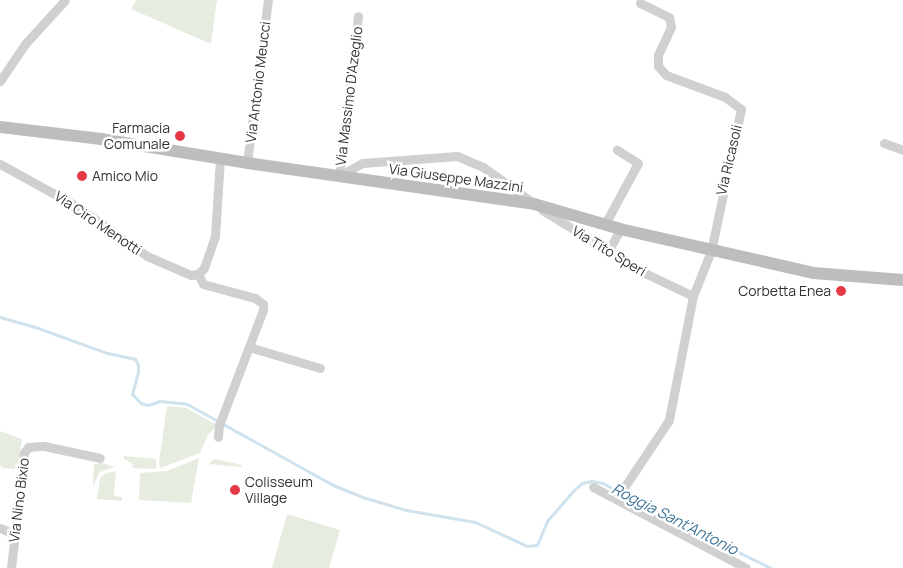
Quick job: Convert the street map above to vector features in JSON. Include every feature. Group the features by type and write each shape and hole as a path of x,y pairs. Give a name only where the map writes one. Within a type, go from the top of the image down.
{"main road":[{"name":"Via Giuseppe Mazzini","path":"0,127 101,138 247,164 534,204 711,251 813,273 903,280"}],"street":[{"path":"0,81 25,44 65,0"},
{"name":"Via Antonio Meucci","path":"247,164 268,0"},
{"name":"Via Ricasoli","path":"640,3 669,17 671,28 658,55 658,66 666,75 725,97 741,109 711,251 693,296"},
{"name":"Via Massimo D'Azeglio","path":"339,176 358,16"},
{"path":"884,143 903,150"},
{"path":"605,224 638,163 617,150"},
{"name":"Via Tito Speri","path":"339,176 362,163 457,156 483,167 534,204 647,274 693,296"},
{"path":"198,274 204,268 215,236 220,159"},
{"name":"Via Ciro Menotti","path":"0,164 76,206 147,256 191,275 198,274 204,284 255,298 263,304 263,310 221,421 218,436"},
{"path":"609,250 620,228"},
{"path":"625,486 669,420 693,296"},
{"path":"249,347 320,368"},
{"name":"Via Nino Bixio","path":"11,568 24,453 28,447 44,446 100,458"},
{"path":"593,487 746,568"},
{"path":"0,528 14,534"}],"shaded area":[{"path":"136,0 217,0 211,44 131,9"},
{"path":"167,406 186,408 217,425 208,435 200,453 160,468 159,462"},
{"path":"0,431 22,439 18,469 3,468 0,465"},
{"path":"124,456 156,459 156,469 133,468 132,463 124,459"},
{"path":"199,458 191,503 139,500 140,473 167,471"},
{"path":"214,459 242,465 242,467 209,464"},
{"path":"99,462 115,467 100,472 93,486 94,464"},
{"path":"116,471 114,496 122,497 122,501 97,499 100,478 106,473"},
{"path":"287,514 340,530 329,568 272,568"}],"waterway":[{"name":"Roggia Sant'Antonio","path":"0,317 38,328 107,353 135,359 138,365 138,372 132,394 141,403 148,405 160,401 187,404 333,485 366,498 406,510 475,522 527,546 537,545 547,521 573,491 582,483 592,481 603,483 634,501 771,568"}],"place":[{"name":"Farmacia Comunale","path":"180,136"},
{"name":"Amico Mio","path":"82,176"},
{"name":"Corbetta Enea","path":"841,291"},
{"name":"Colisseum Village","path":"235,490"}]}
